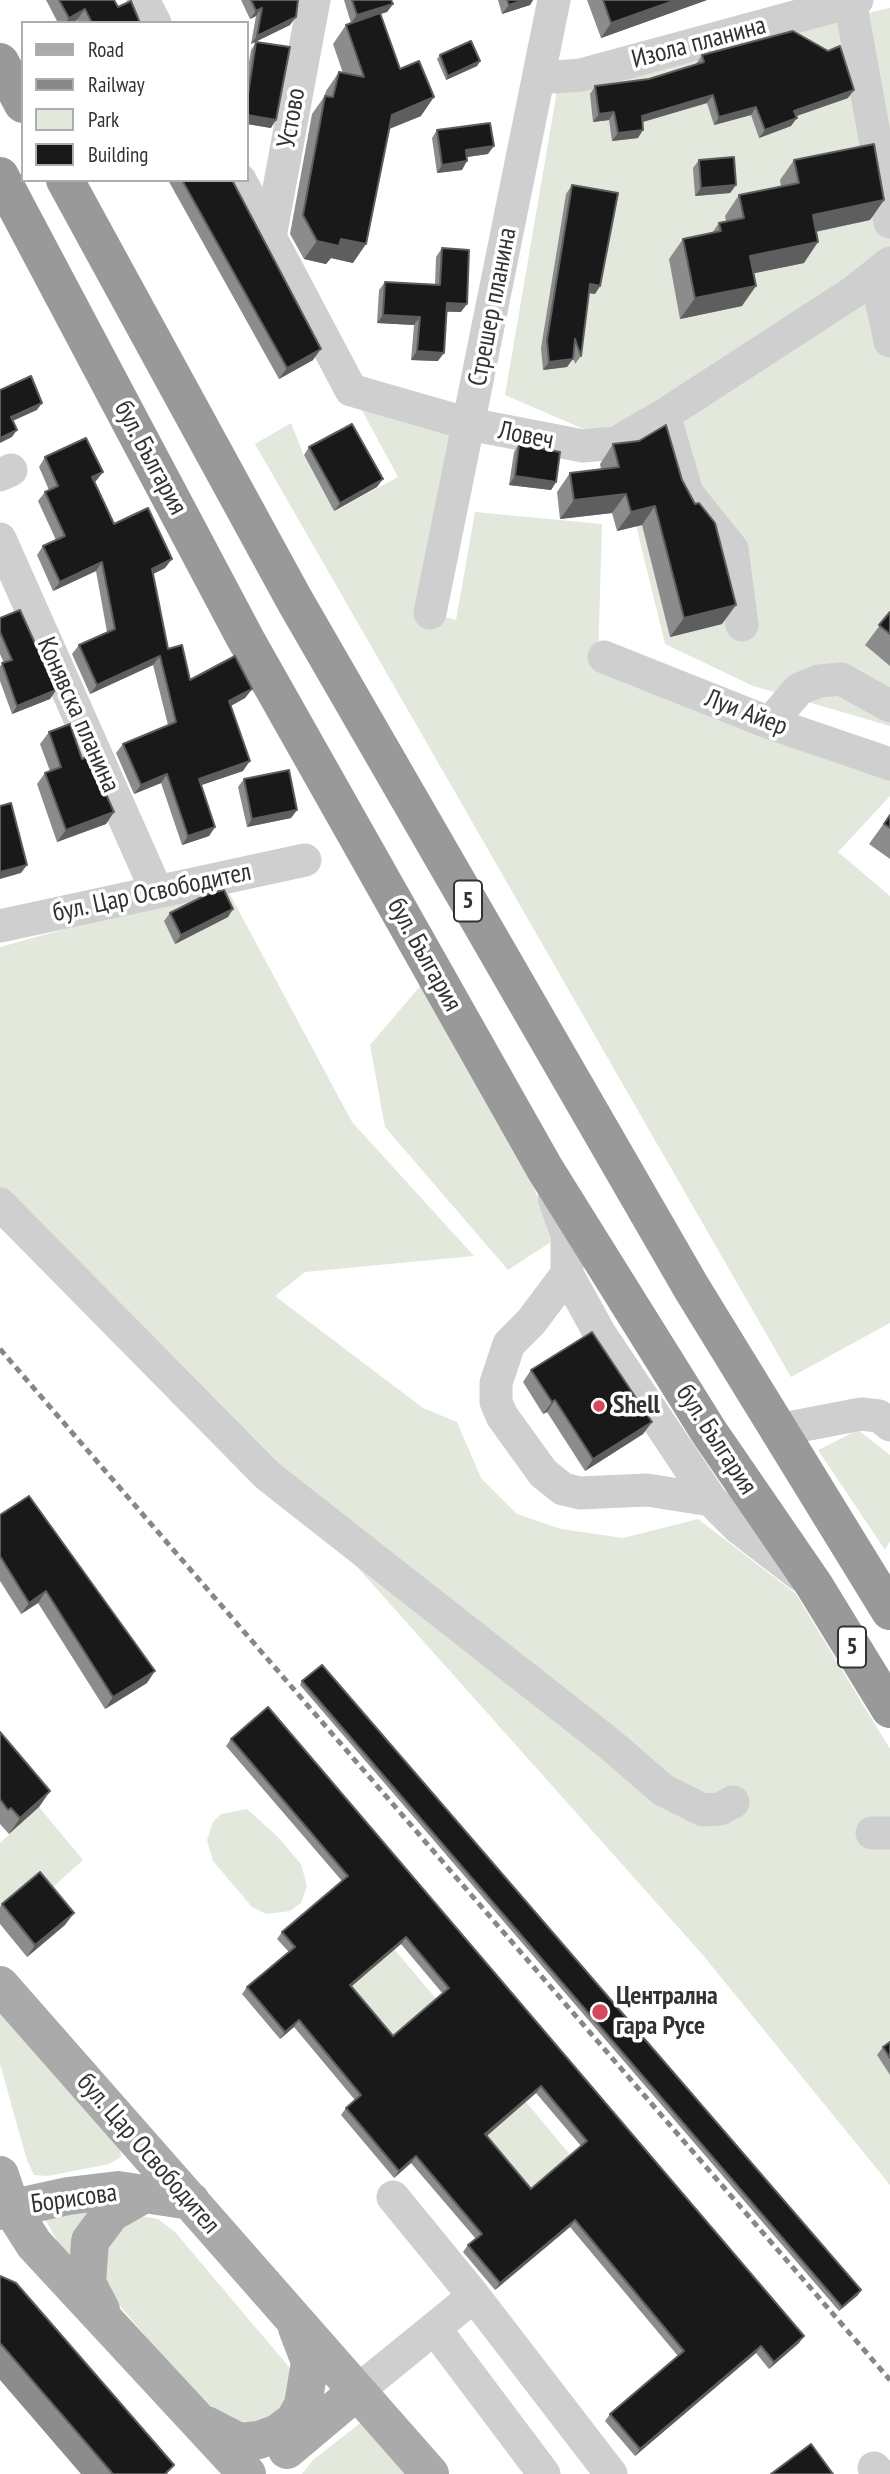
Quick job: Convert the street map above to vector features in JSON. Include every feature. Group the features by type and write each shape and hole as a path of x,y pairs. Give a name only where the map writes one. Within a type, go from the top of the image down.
{"highway":[{"path":"0,62 21,100"},
{"name":"бул. България","path":"0,176 245,638 545,1169 709,1432 814,1586 890,1709"},
{"name":"5","path":"66,182 302,613 691,1287 888,1603"}],"main road":[{"name":"бул. Цар Освободител","path":"0,1985 430,2474"},
{"name":"Борисова","path":"4,2198 118,2190 191,2201"},
{"path":"105,2318 87,2283 90,2241 111,2214 146,2193"},
{"path":"4,2198 34,2244 247,2474"},
{"path":"0,2245 50,2262"},
{"path":"198,2421 239,2442 268,2437 294,2421 303,2405 310,2362 295,2323"},
{"path":"259,2474 356,2392"},
{"path":"198,2421 209,2474"}],"street":[{"path":"143,0 154,21"},
{"name":"Устово","path":"270,237 314,0"},
{"name":"Стрешер планина","path":"430,613 554,0"},
{"path":"852,1 890,222"},
{"name":"Изола планина","path":"540,75 581,75 852,1"},
{"name":"Ловеч","path":"241,182 351,390 469,424 583,446 616,443 664,415 881,271"},
{"path":"881,271 880,294 890,341"},
{"path":"664,415 687,493 732,549 741,625"},
{"name":"Конявска планина","path":"0,539 157,891"},
{"name":"Луи Айер","path":"604,657 770,723 890,764"},
{"path":"770,723 799,689 819,681 841,679 890,706"},
{"name":"бул. Цар Освободител","path":"0,926 305,860"},
{"path":"545,1169 567,1236 568,1274 614,1356 711,1500 739,1528 814,1586"},
{"path":"0,1204 267,1475 611,1745 663,1790 702,1810 720,1809 733,1802"},
{"path":"568,1274 531,1322 509,1344 496,1383 496,1402 502,1416 543,1473 563,1489 580,1493 676,1492 711,1500"},
{"path":"778,1430 861,1414 878,1416 890,1425"},
{"path":"393,2197 611,2474"},
{"path":"356,2392 474,2297"},
{"path":"435,2329 544,2474"}],"green space":[{"path":"890,8 890,726 753,686 665,644 616,443 505,395 558,85"},
{"path":"351,390 469,424 430,613 456,620 475,512 602,524 598,660 890,771 890,796 838,852 890,896 890,1323 791,1377 255,444 291,423 304,456 334,511 398,477"},
{"path":"225,885 352,1122 474,1256 305,1272 275,1296 423,1408 457,1422 481,1478 517,1514 561,1529 623,1538 698,1519 796,1594 890,1749 890,2185 702,1954 187,1376 0,1188 0,947"},
{"path":"421,985 534,1187 551,1242 508,1270 385,1127 370,1045"},
{"path":"858,1430 890,1455 890,1541 885,1550 818,1450"},
{"path":"39,1807 83,1860 42,1897 0,1910 0,1843"},
{"path":"247,1809 277,1836 301,1864 307,1886 301,1903 290,1911 266,1914 252,1907 213,1861 207,1840 213,1822 221,1814"},
{"path":"394,1949 438,2001 388,2043 345,1992"},
{"path":"0,2001 119,2140 121,2157 109,2164 48,2176 34,2175 27,2160 0,2064"},
{"path":"526,2102 572,2157 526,2196 480,2141"},
{"path":"97,2199 68,2260 45,2219"},
{"path":"141,2216 158,2219 175,2232 289,2367 292,2389 283,2409 263,2420 241,2425 216,2419 109,2293 101,2273 113,2229"},
{"path":"363,2421 413,2474 302,2474 313,2460"}],"building":[{"path":"59,0 114,0 118,7 131,1 139,21 91,21 85,9 69,18"},
{"path":"251,0 298,0 296,17 257,36 262,8 256,11"},
{"path":"352,0 391,0 393,4 357,15"},
{"path":"507,0 524,0 509,5"},
{"path":"603,0 676,0 611,23"},
{"path":"380,13 400,69 419,61 434,97 392,115 366,244 341,239 339,246 317,241 303,215 325,96 333,97 339,72 364,77 346,25"},
{"path":"793,31 828,51 840,46 854,90 794,111 797,118 765,130 756,107 719,117 713,95 642,116 643,130 618,133 614,112 599,114 595,86 649,79 704,62 702,55"},
{"path":"471,41 480,61 448,76 440,55"},
{"path":"256,42 290,47 276,120 248,115 248,94"},
{"path":"490,123 494,146 466,150 467,161 442,165 437,130"},
{"path":"874,144 884,200 813,215 818,242 750,256 756,286 695,298 683,239 721,231 719,223 744,218 739,195 799,183 794,160"},
{"path":"734,157 736,185 701,188 699,160"},
{"path":"183,182 233,182 321,349 287,368"},
{"path":"572,185 618,193 600,286 590,284 581,356 575,339 573,359 549,362 547,340"},
{"path":"442,248 469,250 467,304 447,303 444,353 417,351 420,317 383,315 385,282 440,285"},
{"path":"31,376 42,403 11,417 17,430 0,438 0,390"},
{"path":"352,424 383,479 340,503 309,447"},
{"path":"666,425 682,480 695,504 699,503 715,523 736,605 684,618 655,506 631,512 626,494 574,500 570,473 619,467 613,444 639,441"},
{"path":"86,438 103,472 92,477 114,524 148,508 172,559 152,569 168,649 182,645 190,680 235,656 252,689 229,701 250,761 199,779 215,827 188,836 167,774 141,785 123,744 176,722 160,656 97,685 79,645 115,629 102,562 60,582 43,546 65,536 45,492 58,486 45,457"},
{"path":"519,444 560,452 556,482 515,476"},
{"path":"20,610 56,690 17,706 2,663 12,660 0,632 0,618"},
{"path":"890,612 890,634 879,625"},
{"path":"70,724 82,759 89,756 114,812 66,830 45,773 61,767 49,732"},
{"path":"289,770 297,810 252,819 244,779"},
{"path":"11,803 27,865 0,872 0,806"},
{"path":"890,815 890,828 884,824"},
{"path":"224,890 233,909 181,935 170,913 208,894"},
{"name":"Shell","path":"592,1332 652,1422 593,1459 555,1400 552,1402 531,1370"},
{"path":"29,1496 155,1671 113,1697 46,1591 29,1603 0,1556 0,1515"},
{"path":"322,1665 861,2290 842,2307 302,1681"},
{"path":"268,1707 804,2336 774,2362 761,2346 640,2449 610,2414 684,2351 575,2220 500,2283 468,2245 482,2234 416,2156 399,2171 346,2108 361,2095 299,2020 285,2032 247,1987 295,1947 282,1932 348,1876 231,1739","holes":["406,1937 449,1988 393,2036 350,1985","541,2086 587,2141 531,2189 485,2134"]},
{"path":"0,1732 50,1791 20,1818 11,1808 8,1810 0,1799"},
{"path":"40,1872 74,1913 35,1945 2,1904"},
{"path":"890,2042 890,2058 883,2047"},
{"path":"0,2276 16,2283 174,2465 165,2474 113,2474 0,2343"},
{"path":"811,2444 833,2474 771,2474"}],"railway":[{"path":"0,1349 890,2380"}],"place":[{"name":"Shell","path":"599,1406"},
{"name":"Централна гара Русе","path":"600,2012"}]}
